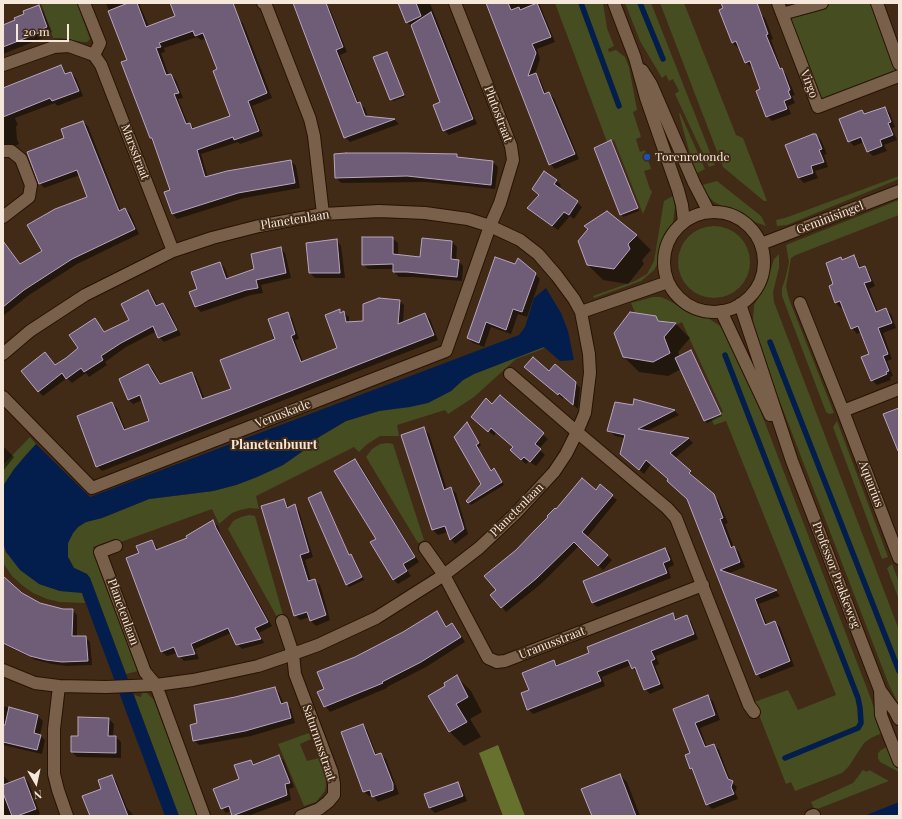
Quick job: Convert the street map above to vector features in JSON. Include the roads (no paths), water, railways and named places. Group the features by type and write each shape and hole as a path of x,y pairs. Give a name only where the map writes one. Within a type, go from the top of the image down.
{"street":[{"path":"3,65 41,50 54,47 69,46 94,55 100,43 84,3"},
{"path":"265,3 310,119 314,136 323,214"},
{"name":"Plutostraat","path":"455,3 513,154 510,172 490,226"},
{"path":"614,3 635,58 646,98 678,190 684,222"},
{"path":"780,9 822,3"},
{"path":"877,3 899,64"},
{"name":"Virgo","path":"780,9 818,107 899,76"},
{"name":"Marsstraat","path":"94,55 101,65 173,251"},
{"path":"635,58 651,84 694,183 709,212"},
{"path":"3,151 11,151 21,159 31,186 29,197 3,217"},
{"name":"Geminisingel","path":"761,244 899,191"},
{"name":"Planetenlaan","path":"3,354 30,331 85,295 173,251 212,238 259,226 323,214 379,212 425,213 468,219 490,226 520,240 538,254 557,276 574,299 581,312 589,354 590,373 585,412 566,454 554,472 516,513 479,548 444,575 376,618 318,645 258,666 193,680 138,686 59,686 35,682 3,670"},
{"path":"709,212 723,212 740,218 752,229 761,244 764,253 764,266 760,281 753,292 740,304 721,311 704,311 686,304 675,293 668,282 664,263 666,247 674,232 684,222 709,212"},
{"name":"Venuskade","path":"3,397 92,488 446,351 490,226"},
{"path":"581,312 668,282"},
{"name":"Aquarius","path":"800,303 899,558"},
{"name":"Professor Prakkeweg","path":"740,304 792,461 880,690 899,719"},
{"name":"Professor Prakkeweg","path":"721,311 792,461"},
{"path":"510,374 668,508 676,518 749,705 754,712"},
{"path":"843,411 899,389"},
{"name":"Planetenlaan","path":"116,546 100,552 145,672 156,685"},
{"path":"425,548 444,575"},
{"name":"Uranusstraat","path":"444,575 488,658 497,662 505,661 703,585"},
{"path":"282,621 293,654"},
{"name":"Saturnusstraat","path":"293,654 295,674 332,772 334,784 334,795 328,802 319,809 301,816"},
{"path":"156,685 204,816"},
{"path":"59,686 54,729 54,774 67,816"},
{"name":"Professor Prakkeweg","path":"880,690 882,715 899,761"}],"water":[{"path":"546,288 561,313 568,331 574,360 560,361 544,347 474,374 463,380 451,391 428,403 379,411 346,421 319,437 303,451 283,465 257,477 236,485 213,491 149,499 102,518 86,522 78,527 73,533 68,543 68,557 74,568 87,574 90,578 179,816 165,816 82,593 60,591 39,584 20,570 6,552 3,543 3,486 14,469 36,444 90,497 519,335 525,327 534,298"},
{"path":"899,802 899,816 864,816"}],"waterway":[{"path":"581,3 619,106"},
{"path":"640,3 663,59"},
{"path":"770,342 899,671"},
{"path":"725,355 858,698 860,708 861,723 858,728 785,758"}],"place":[{"name":"Torenrotonde","path":"647,157"}],"district":[{"name":"Planetenbuurt","path":"274,445"}]}
